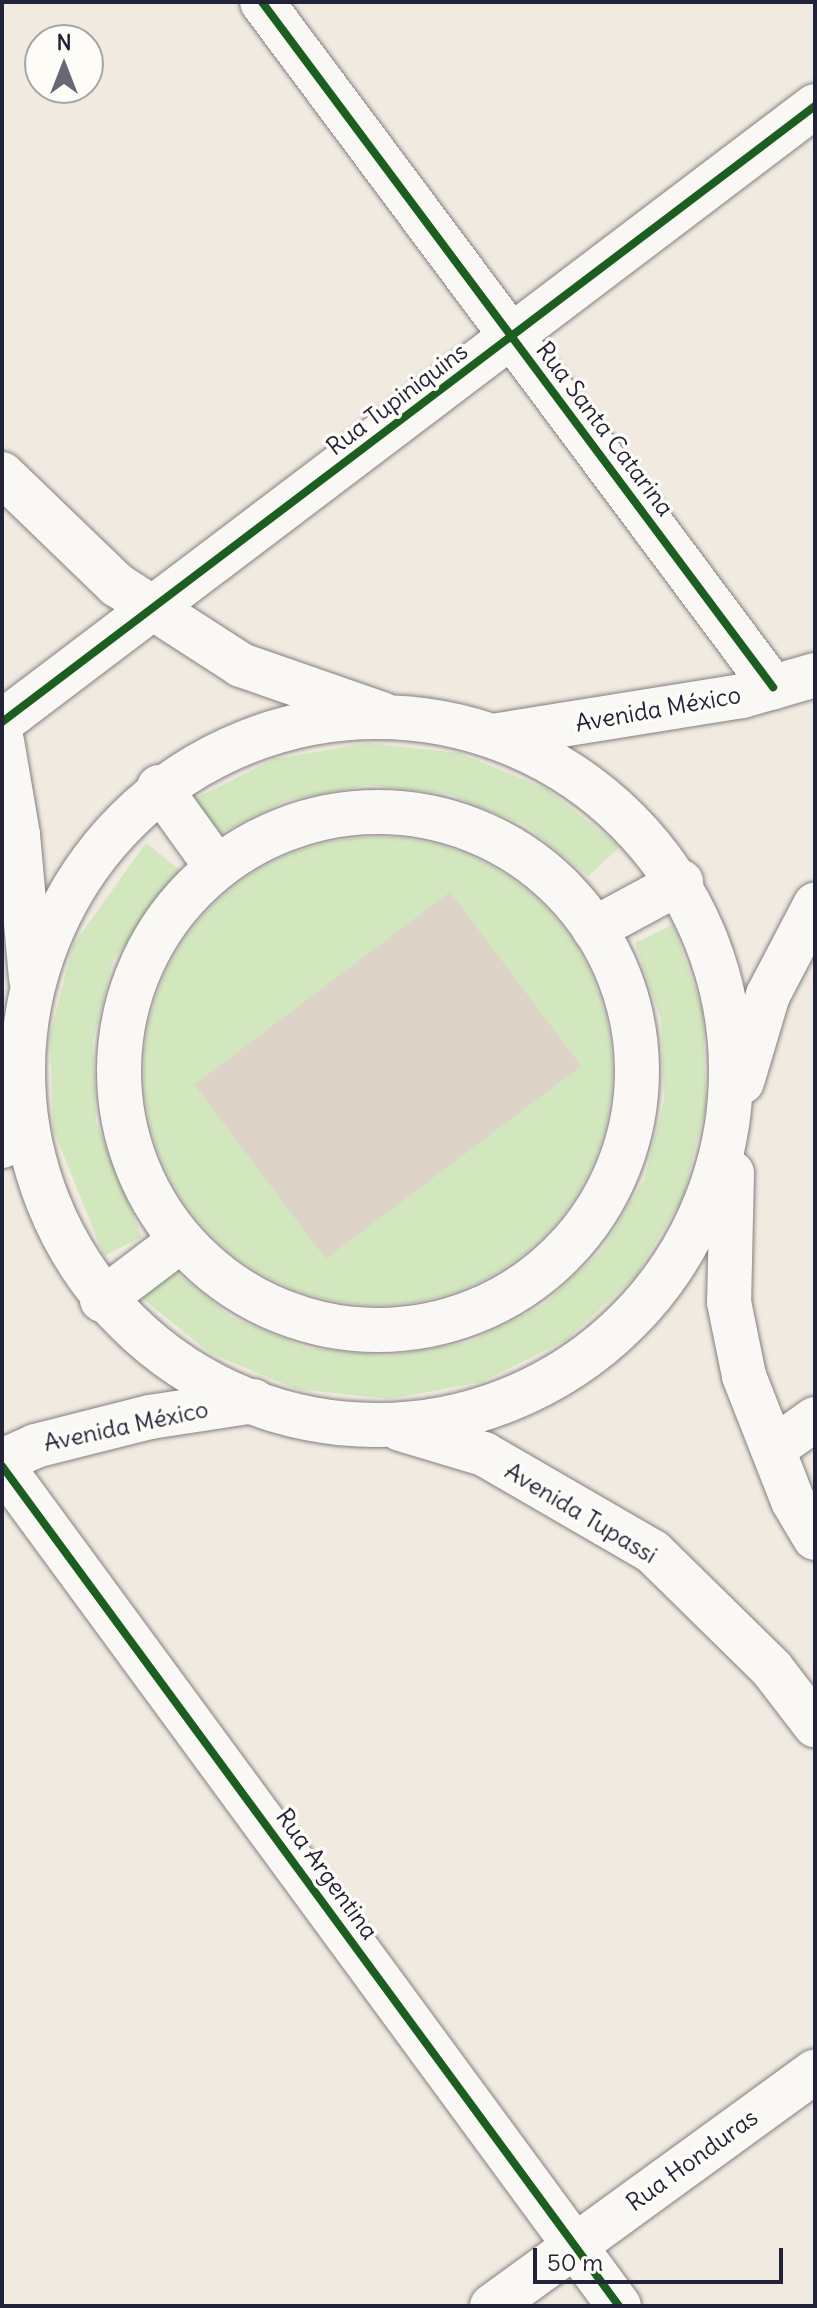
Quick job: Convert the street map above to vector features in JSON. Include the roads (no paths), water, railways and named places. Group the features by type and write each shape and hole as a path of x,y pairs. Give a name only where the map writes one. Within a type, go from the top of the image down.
{"street":[{"name":"Rua Santa Catarina","path":"262,2 773,687"},
{"name":"Rua Tupiniquins","path":"2,722 815,106"},
{"path":"2,474 117,585 241,665 382,714 499,735 602,793 681,882 727,991 734,1109 729,1302 744,1376 793,1501 815,1538"},
{"name":"Avenida México","path":"499,735 645,714 815,675"},
{"path":"31,978 79,872 159,787 265,732 382,714"},
{"path":"2,741 18,835 31,978 19,1095 2,1146"},
{"path":"159,787 215,865"},
{"path":"369,811 443,819 512,847 570,893 594,929 612,954 636,1024 638,1099 620,1171 582,1234 527,1285 461,1318 388,1331 314,1323 245,1295 180,1241 144,1188 120,1117 117,1043 136,971 174,908 215,865 295,823 369,811"},
{"path":"594,929 681,882"},
{"path":"19,1095 46,1208 102,1300 199,1381 310,1421 428,1424 539,1389 634,1320 702,1223 768,995 815,905"},
{"path":"102,1300 180,1241"},
{"name":"Avenida México","path":"2,1464 35,1446 150,1417 254,1401"},
{"path":"773,1449 815,1419"},
{"name":"Avenida Tupassi","path":"379,1423 484,1454 653,1552 772,1669 815,1725"},
{"name":"Rua Argentina","path":"2,1464 619,2306"},
{"name":"Rua Honduras","path":"492,2306 815,2071"}]}
